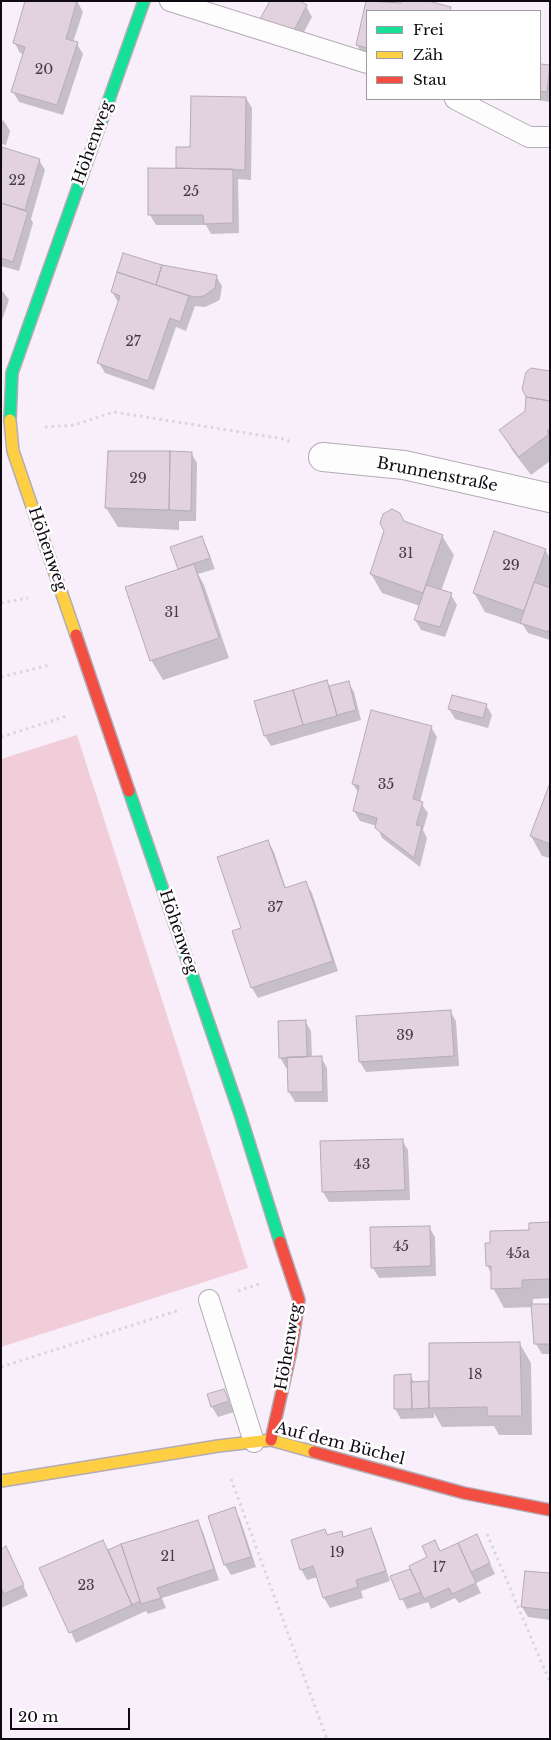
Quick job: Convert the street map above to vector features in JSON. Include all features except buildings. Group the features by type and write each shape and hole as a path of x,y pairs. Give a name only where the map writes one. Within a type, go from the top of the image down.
{"street":[{"name":"Höhenweg","path":"144,1 12,373 6,431 240,1114 299,1300 291,1351 262,1441"},
{"name":"Brunnenstraße","path":"324,457 404,465 550,498"},
{"name":"Auf dem Büchel","path":"1,1481 218,1446 262,1441 470,1494 550,1510"}],"lane":[{"path":"170,1 366,63"},
{"path":"457,100 529,137 550,137"},
{"path":"209,1300 262,1441"}],"path":[{"path":"43,427 74,425 114,412 284,439 324,457"},
{"path":"1,677 54,664"},
{"path":"1,1367 209,1300"},
{"path":"218,1446 327,1739"},
{"path":"470,1494 550,1682"}],"shaded area":[{"path":"77,735 248,1268 1,1347 1,759"}],"traffic: fast":[{"path":"10,420 12,373 144,1"},
{"path":"129,791 240,1114 280,1242"}],"traffic: slow":[{"path":"10,420 13,451 76,635"},
{"path":"1,1481 218,1446 271,1440 314,1452"}],"traffic: jam":[{"path":"76,635 129,791"},
{"path":"271,1440 291,1351 299,1300 280,1242"},
{"path":"314,1452 464,1493 550,1510"}]}
